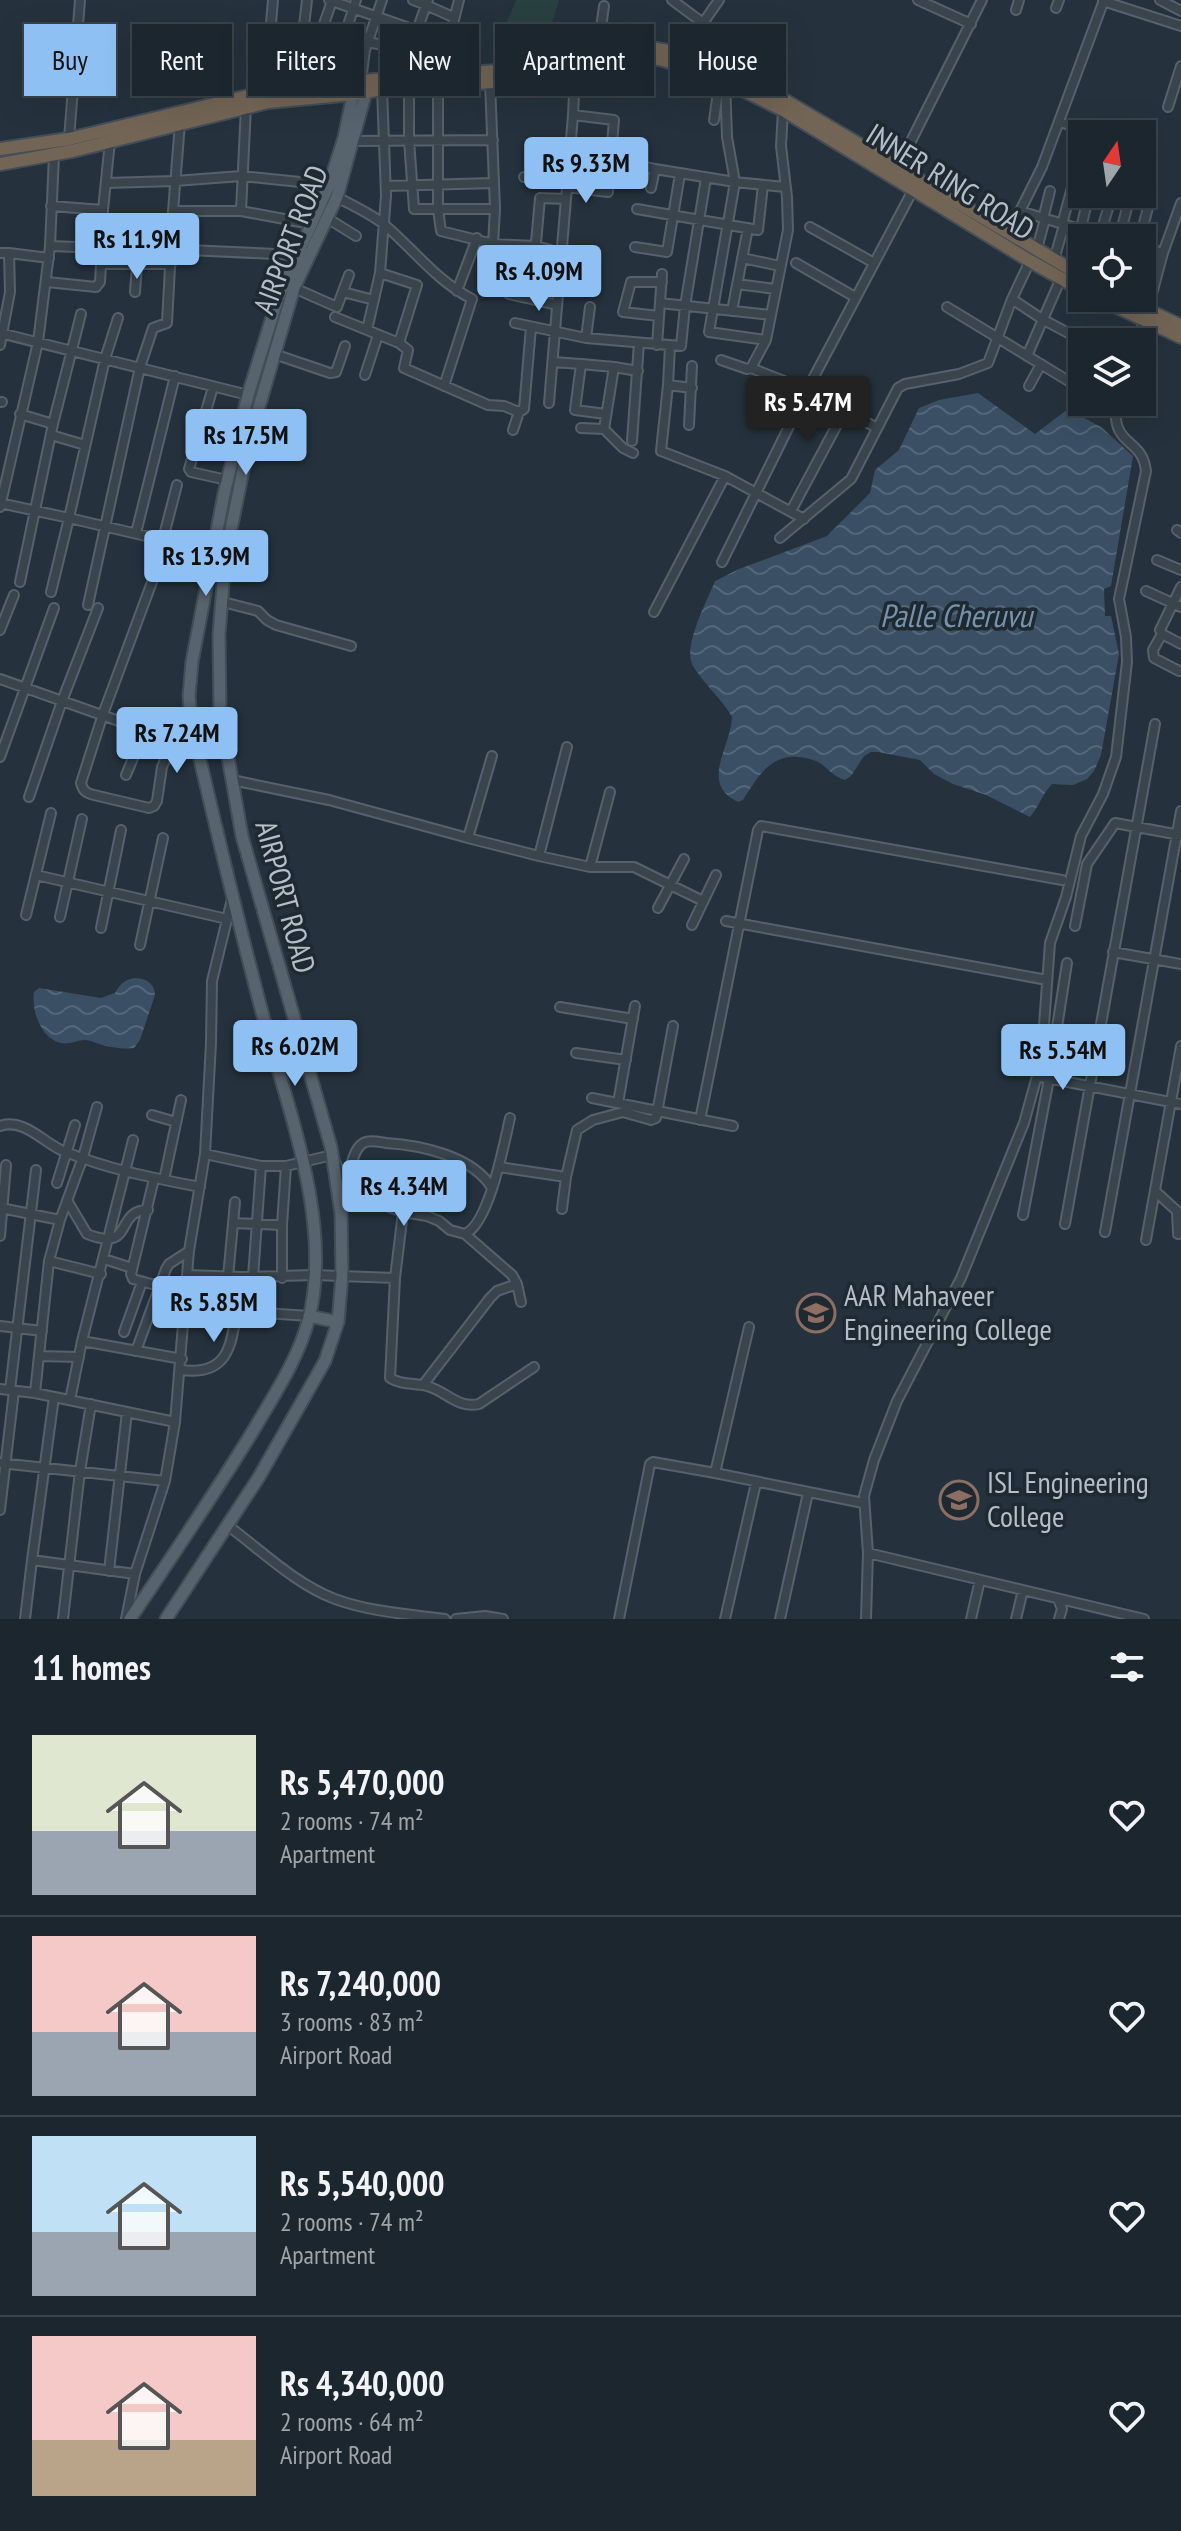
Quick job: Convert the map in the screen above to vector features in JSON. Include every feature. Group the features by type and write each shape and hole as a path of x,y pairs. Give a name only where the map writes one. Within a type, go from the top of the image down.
{"highway":[{"name":"INNER RING ROAD","path":"654,49 687,54 745,77 913,190 1068,273"},
{"name":"INNER RING ROAD","path":"479,82 495,81"},
{"name":"INNER RING ROAD","path":"0,149 69,139 248,96"},
{"name":"INNER RING ROAD","path":"0,164 54,155 246,106 310,96"},
{"name":"INNER RING ROAD","path":"762,96 898,167 1009,233 1033,255 1054,260 1068,272"},
{"path":"1137,312 1181,326"},
{"path":"1141,312 1181,337"}],"main road":[{"name":"AIRPORT ROAD","path":"128,1619 228,1473 282,1382 309,1316 314,1275 313,1220 303,1160 233,897 197,749 189,696 192,662 227,480 248,395 278,298 329,185 358,96"},
{"name":"AIRPORT ROAD","path":"166,1619 259,1477 325,1361 338,1322 342,1276 341,1213 332,1155 242,836 220,712 219,635 225,559 249,441 294,288 337,197 353,141 359,96"},
{"path":"248,395 261,398"},
{"path":"309,1316 338,1322"}],"street":[{"path":"69,139 80,0"},
{"path":"270,24 273,0"},
{"path":"304,24 307,0"},
{"path":"323,24 330,0 354,4 375,17 397,24"},
{"path":"364,60 382,0"},
{"path":"413,0 427,3 453,17"},
{"path":"451,24 459,0"},
{"path":"672,0 703,23 783,105 781,146 788,230 766,340 751,368"},
{"path":"703,23 719,0"},
{"path":"918,0 931,2 971,24"},
{"path":"898,167 982,0"},
{"path":"1016,10 1019,0"},
{"path":"1160,0 1181,11"},
{"path":"1009,233 1042,167 1104,1 1181,26"},
{"path":"418,24 427,3"},
{"path":"348,24 354,4"},
{"path":"601,24 604,6"},
{"path":"366,46 380,47"},
{"path":"1168,107 1181,66"},
{"path":"490,82 495,209 493,244"},
{"path":"367,330 380,273 386,186 382,96"},
{"path":"405,96 414,209 495,209"},
{"path":"439,96 438,209 441,231 493,244 536,246 561,253"},
{"path":"549,403 574,96"},
{"path":"714,120 719,96"},
{"path":"723,96 735,182 709,332 766,340"},
{"path":"241,211 246,106"},
{"path":"524,177 608,192 614,120 573,115"},
{"path":"1060,122 1068,124"},
{"path":"88,605 140,367 153,328 167,323 180,123"},
{"path":"353,141 493,140"},
{"path":"47,282 96,287 100,282 110,141"},
{"path":"540,149 569,148"},
{"path":"54,155 47,282 38,342 0,504 214,552"},
{"path":"611,159 680,174 785,187"},
{"path":"651,188 655,169"},
{"path":"635,247 667,252 680,174"},
{"path":"106,183 241,176 329,185"},
{"path":"515,323 586,338 681,346 706,178"},
{"path":"386,186 494,183"},
{"path":"637,209 758,230 763,185"},
{"path":"722,562 807,390 913,190"},
{"path":"780,538 851,479 898,388 959,374 988,363 1012,299 1033,255 1050,191"},
{"path":"337,197 383,224 428,269 472,299 444,386"},
{"path":"531,299 540,198 566,199"},
{"path":"1141,328 1181,203"},
{"path":"1054,260 1068,204"},
{"path":"51,206 103,210"},
{"path":"173,211 241,211 311,224"},
{"path":"1020,211 1068,225"},
{"path":"327,218 356,236"},
{"path":"102,224 172,227"},
{"path":"810,227 874,263"},
{"path":"732,311 748,228"},
{"path":"457,291 477,238"},
{"path":"50,246 102,248"},
{"path":"188,250 297,255"},
{"path":"1156,251 1163,253"},
{"path":"0,345 10,292 4,253 49,258"},
{"path":"742,258 780,266"},
{"path":"796,263 855,297"},
{"path":"102,264 171,264"},
{"path":"135,292 137,265"},
{"path":"380,273 417,285 399,343"},
{"path":"331,327 349,275"},
{"path":"657,345 662,278 631,282 623,312 659,316"},
{"path":"1027,356 1042,319 1068,280"},
{"path":"737,284 775,289"},
{"path":"294,288 367,330 399,343 408,350 404,368 488,405 504,406 519,412"},
{"path":"343,292 374,300"},
{"path":"509,294 557,305"},
{"path":"1012,299 1068,333"},
{"path":"660,303 771,315"},
{"path":"586,338 590,307"},
{"path":"947,307 1068,380"},
{"path":"20,582 53,424 81,314"},
{"path":"51,592 105,359 118,318"},
{"path":"513,430 519,412 524,409 531,327"},
{"path":"1,333 248,395"},
{"path":"365,375 378,335"},
{"path":"632,441 639,343"},
{"path":"274,354 330,373 336,372 345,346"},
{"path":"670,346 661,451 725,476 804,519"},
{"path":"721,360 807,390 877,428"},
{"path":"553,362 638,371"},
{"path":"581,364 575,410 606,414"},
{"path":"1029,386 1041,364"},
{"path":"689,425 692,366"},
{"path":"604,429 614,367"},
{"path":"136,533 175,376"},
{"path":"668,385 692,388"},
{"path":"213,387 189,469 227,480"},
{"path":"791,511 854,393"},
{"path":"20,414 53,424"},
{"path":"866,1619 868,1553 863,1503 874,1460 897,1401 966,1266 1024,1123 1037,1076 1046,1016 1050,943 1066,897 1078,847 1103,794 1118,746 1127,662 1119,599 1146,471 1141,453 1118,432 1114,416"},
{"path":"581,428 604,429 623,448 633,453"},
{"path":"51,435 85,445"},
{"path":"654,612 725,476"},
{"path":"163,539 177,485"},
{"path":"1157,560 1181,570"},
{"path":"152,582 81,783 87,793 149,808 157,801 162,767 167,756 197,749"},
{"path":"1179,671 1154,658 1153,650 1162,634 1160,630 1177,605 1181,587"},
{"path":"1146,591 1177,605"},
{"path":"0,630 14,595"},
{"path":"223,602 258,611 276,625 351,646"},
{"path":"0,757 54,608"},
{"path":"29,797 98,608"},
{"path":"1162,634 1181,644"},
{"path":"0,679 130,725 146,727 191,721"},
{"path":"1065,1224 1155,724"},
{"path":"126,775 146,727"},
{"path":"539,856 567,747"},
{"path":"468,838 492,756"},
{"path":"232,780 329,800 539,856 590,867 634,867 703,901"},
{"path":"590,867 610,792"},
{"path":"1105,1232 1181,811"},
{"path":"26,915 51,813"},
{"path":"60,917 82,819"},
{"path":"1075,926 1087,864 1115,823 1179,834"},
{"path":"700,1120 738,923 761,826 1062,880"},
{"path":"101,928 121,830"},
{"path":"140,945 163,838"},
{"path":"658,908 684,859"},
{"path":"36,875 227,919"},
{"path":"692,925 716,875"},
{"name":"AIRPORT ROAD","path":"128,1619 135,1574 165,1481 175,1422 189,1251 205,1154 212,981 233,897"},
{"path":"726,921 1047,980"},
{"path":"1113,952 1181,964"},
{"path":"1023,1215 1067,963"},
{"path":"618,1103 635,1006"},
{"path":"560,1007 633,1019"},
{"path":"562,1209 574,1136 583,1125 606,1115 623,1112 653,1120 658,1111 673,1026"},
{"path":"1146,1240 1181,1046"},
{"path":"576,1053 626,1060"},
{"path":"1037,1076 1181,1104"},
{"path":"592,1098 733,1126"},
{"path":"159,1286 131,1278 132,1268 181,1100"},
{"path":"35,1393 49,1261 97,1107"},
{"path":"152,1115 176,1122"},
{"path":"465,1234 471,1231 483,1212 499,1167 510,1118"},
{"path":"0,1126 18,1125 66,1152 126,1172 200,1187"},
{"path":"57,1183 75,1125"},
{"path":"70,1400 133,1140"},
{"path":"346,1184 356,1150 363,1143 372,1142 417,1145 439,1152 468,1166 492,1188"},
{"path":"205,1154 261,1166 286,1166 332,1155 346,1184 359,1196 403,1212 427,1216 450,1230 465,1234 512,1275 521,1302"},
{"path":"0,1236 6,1165"},
{"path":"253,1277 261,1166"},
{"path":"282,1278 286,1166"},
{"path":"499,1167 566,1177"},
{"path":"0,1510 36,1170"},
{"path":"1155,1191 1177,1211 1178,1234"},
{"path":"68,1202 87,1234 109,1240 118,1236 132,1214 142,1209 148,1210"},
{"path":"228,1277 235,1202"},
{"path":"1,1208 60,1220"},
{"path":"403,1212 388,1375 398,1382 423,1385 465,1406 472,1406 534,1367"},
{"path":"233,1223 282,1225"},
{"path":"136,1351 169,1264 189,1251"},
{"path":"104,1259 132,1268"},
{"path":"49,1261 101,1274"},
{"path":"188,1275 395,1278"},
{"path":"124,1332 142,1282"},
{"path":"423,1385 490,1298 497,1291 517,1284"},
{"path":"186,1299 236,1311 309,1316"},
{"path":"181,1370 197,1372 214,1365 229,1352 236,1311"},
{"path":"0,1326 42,1331"},
{"path":"715,1473 749,1327"},
{"path":"82,1341 182,1359"},
{"path":"40,1356 79,1357"},
{"path":"0,1389 35,1393 175,1422"},
{"path":"25,1619 54,1397"},
{"path":"63,1619 91,1404"},
{"path":"109,1571 127,1412"},
{"path":"619,1619 650,1464 653,1462 863,1503"},
{"path":"3,1463 165,1481"},
{"path":"725,1619 756,1483"},
{"path":"780,1619 808,1493"},
{"path":"227,1525 308,1586 333,1598 389,1615 445,1619"},
{"path":"868,1553 1058,1599 1103,1614 1144,1619"},
{"path":"32,1560 135,1574"},
{"path":"971,1619 980,1580"},
{"path":"1016,1619 1023,1590"},
{"path":"1058,1599 1062,1609 1059,1619"},
{"path":"456,1619 485,1616 503,1619"}],"green space":[{"path":"516,0 559,0 552,24 506,24"}],"water":[{"name":"Palle Cheruvu","path":"978,393 1035,434 1068,409 1068,416 1081,416 1101,427 1133,456 1111,586 1104,589 1105,616 1111,616 1119,654 1101,755 1094,771 1087,779 1073,785 1052,784 1030,817 986,795 953,784 934,774 920,760 871,752 864,756 845,780 813,760 788,757 770,765 743,800 738,802 720,785 719,775 732,717 697,673 690,658 693,636 715,581 827,536 870,493 875,470 899,450 919,408 939,400"},
{"path":"137,978 150,983 155,995 140,1040 134,1048 115,1048 85,1040 61,1043 48,1036 39,1023 33,999 34,992 39,988 101,998 115,993 126,981"}],"place":[{"name":"AAR Mahaveer Engineering College","path":"816,1313"},
{"name":"ISL Engineering College","path":"959,1500"}]}
